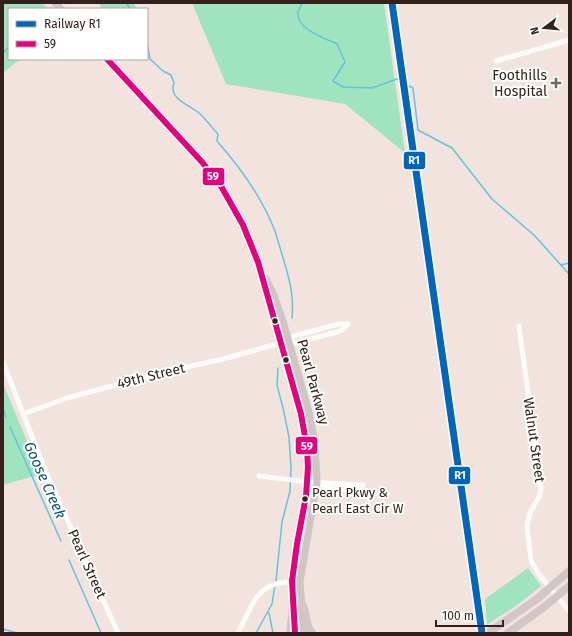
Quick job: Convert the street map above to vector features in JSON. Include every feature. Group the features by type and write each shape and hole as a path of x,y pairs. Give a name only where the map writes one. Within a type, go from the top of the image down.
{"highway":[{"path":"488,633 537,599 569,572"},
{"path":"508,633 544,607 569,586"},
{"path":"301,602 305,610 307,625 312,633"},
{"path":"290,633 293,608"}],"main road":[{"name":"Pearl Parkway","path":"108,60 202,162 221,186 243,224 258,262 313,427 316,457 316,482 300,582 304,633"},
{"name":"Pearl Parkway","path":"285,342 304,425 308,458 308,482 292,581 295,633"}],"street":[{"path":"496,61 569,40"},
{"path":"340,324 348,324 342,330 316,338 295,343 285,342 294,336 340,324"},
{"name":"Walnut Street","path":"519,326 541,488 540,495 530,513 527,525 530,555 533,565 538,573 569,611"},
{"name":"49th Street","path":"23,414 75,396 285,342"},
{"name":"Pearl Street","path":"3,362 46,470 118,633"},
{"path":"259,476 363,487"},
{"path":"238,633 264,588 280,582 300,582"}],"green space":[{"path":"3,3 42,3 48,8 8,8 8,60 19,60 3,73"},
{"path":"99,3 134,3 136,8 102,8"},
{"path":"192,3 384,3 405,153 345,104 226,84"},
{"path":"3,384 41,474 3,485"},
{"path":"528,568 541,586 516,606 487,624 485,599"}],"waterway":[{"path":"126,3 130,8"},
{"path":"302,3 298,12 301,23 318,36 337,44 345,62 333,81 343,87 372,88 397,79 413,88 418,130 452,148 492,199 534,235 569,274"},
{"name":"Goose Creek","path":"3,53 8,48"},
{"path":"148,48 150,59 163,71 171,75 174,83 174,93 177,97 199,113 218,134 217,141 242,172 264,207 275,231 288,276 292,295 292,318"},
{"path":"561,265 569,263"},
{"path":"276,581 282,522 290,491 291,467 289,437 277,385 278,368"},
{"name":"Goose Creek","path":"3,409 6,417"},
{"name":"Goose Creek","path":"10,427 61,541"},
{"name":"Goose Creek","path":"69,560 101,633"},
{"path":"256,633 272,604 275,585"},
{"path":"269,613 273,633"},
{"path":"3,629 17,633"}],"rail line":[{"name":"R1","path":"392,3 482,633"}],"transit line":[{"name":"59","path":"108,60 202,162 221,186 243,225 258,262 301,414 307,448 308,467 306,496 292,581 295,633"}],"place":[{"name":"Foothills Hospital","path":"556,83"},
{"name":"Pearl Pkwy & Pearl East Cir W","path":"305,499"}]}
